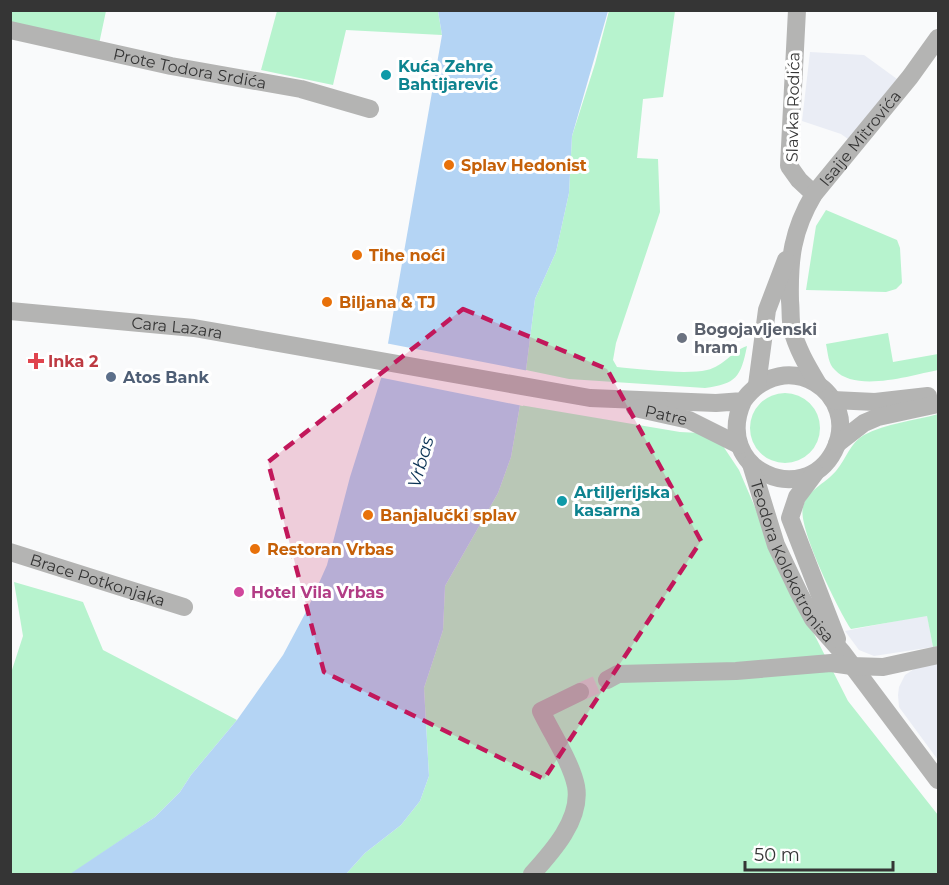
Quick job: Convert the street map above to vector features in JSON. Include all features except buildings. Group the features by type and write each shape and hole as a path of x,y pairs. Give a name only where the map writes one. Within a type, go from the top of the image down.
{"street":[{"name":"Slavka Rodića","path":"797,10 789,166 799,180 814,194"},
{"name":"Prote Todora Srdića","path":"10,30 171,66 301,88 370,109"},
{"name":"Isaije Mitrovića","path":"756,385 767,310 800,220 814,194 939,38"},
{"name":"Isaije Mitrovića","path":"792,244 789,269 791,328 818,384"},
{"name":"Cara Lazara","path":"10,311 194,328 564,394"},
{"path":"782,375 801,376 818,384 833,400 840,418 834,452 823,465 807,476 787,479 768,475 751,464 739,445 736,425 743,401 756,385 782,375"},
{"name":"Patre","path":"564,394 689,420 739,445"},
{"path":"833,400 875,402 939,395"},
{"name":"Patre","path":"590,398 716,403 743,401"},
{"path":"837,444 864,423 878,417 939,404"},
{"name":"Teodora Kolokotronisa","path":"751,464 776,545 813,619 847,659 939,780"},
{"name":"Teodora Kolokotronisa","path":"823,465 797,497 790,518 847,659"},
{"name":"Brace Potkonjaka","path":"10,552 184,607"},
{"path":"607,680 618,674 736,671 831,663 847,659 883,667 939,655"},
{"path":"532,874 564,832 574,810 576,792 570,769 541,711 580,692"}],"highlighted area":[{"path":"463,309 607,369 701,541 544,779 324,672 268,462"}],"shaded area":[{"path":"810,52 864,55 897,79 848,139 841,134 802,121"},
{"path":"927,615 933,647 874,656 859,650 845,631"},
{"path":"938,663 938,760 899,707 898,695 905,675 914,669"}],"green space":[{"path":"11,11 106,11 99,44 11,22"},
{"path":"277,11 438,11 442,35 346,30 333,85 261,70"},
{"path":"609,11 675,11 663,97 643,99 637,158 658,159 660,212 616,343 613,360 617,367 698,371 713,368 747,346 739,372 724,384 705,388 569,379 526,370 535,299 556,252 569,193 572,136"},
{"path":"826,210 897,240 900,248 902,283 896,289 886,292 806,290 816,226"},
{"path":"888,333 893,362 938,354 938,370 900,378 870,381 844,377 831,365 826,344"},
{"path":"778,393 792,393 805,399 814,408 820,421 818,441 810,453 792,463 778,463 765,457 756,448 750,435 750,421 756,408 765,399"},
{"path":"520,405 680,432 700,433 723,446 739,470 812,630 848,701 938,815 938,874 346,874 365,853 401,825 420,801 429,776 424,688 443,630 445,586 498,493 511,457"},
{"path":"938,414 938,646 933,647 927,616 851,629 812,550 806,532 803,507 808,496 832,476 859,438 891,425"},
{"path":"14,582 83,602 103,650 237,720 191,775 180,792 155,817 70,874 11,874 10,676 23,636"}],"water":[{"name":"Vrbas","path":"438,11 608,11 572,136 569,193 556,252 535,299 511,457 498,493 445,586 443,630 424,688 429,776 420,801 401,825 365,853 346,874 70,874 155,817 180,792 191,775 237,720 283,655 327,565 350,477 383,372 442,35"}],"pier":[{"path":"385,343 529,371 523,406 378,377"}],"tunnel":[{"path":"580,692 607,680"}],"place":[{"name":"Kuća Zehre Bahtijarević","path":"386,75"},
{"name":"Splav Hedonist","path":"449,165"},
{"name":"Tihe noći","path":"357,255"},
{"name":"Biljana & TJ","path":"327,302"},
{"name":"Bogojavljenski hram","path":"682,338"},
{"name":"Inka 2","path":"36,361"},
{"name":"Atos Bank","path":"111,377"},
{"name":"Artiljerijska kasarna","path":"562,501"},
{"name":"Banjalučki splav","path":"368,515"},
{"name":"Restoran Vrbas","path":"255,549"},
{"name":"Hotel Vila Vrbas","path":"239,592"}]}
